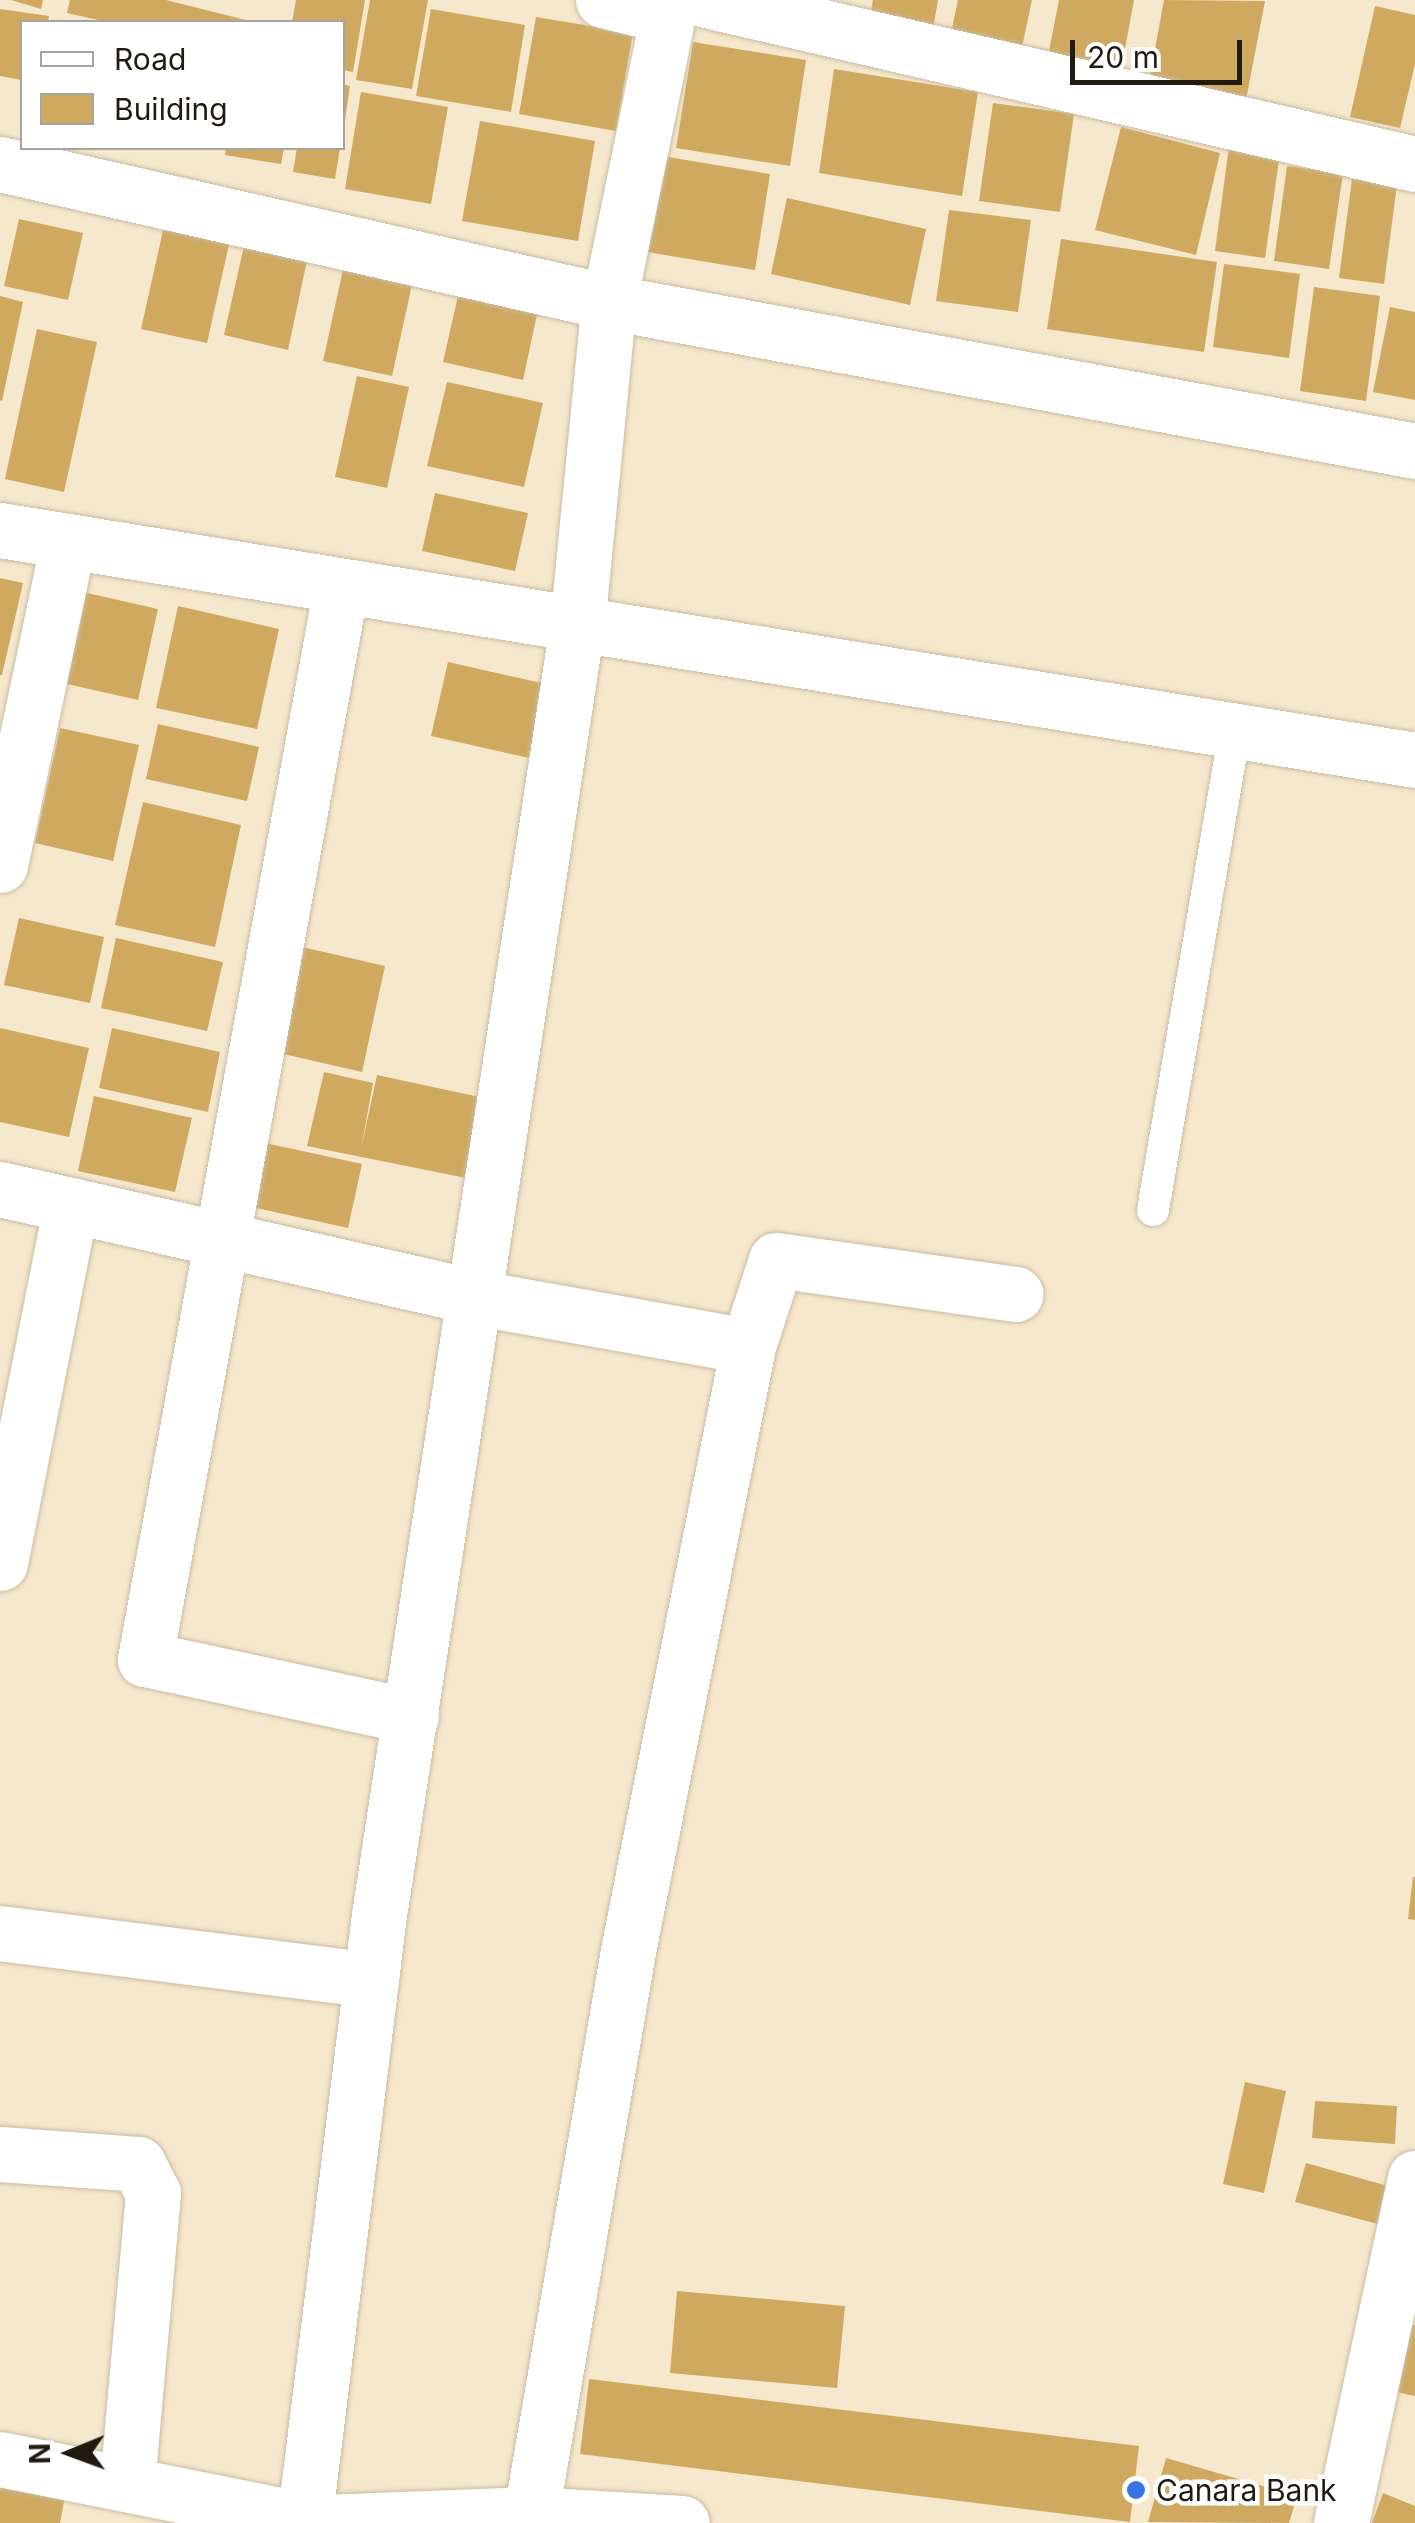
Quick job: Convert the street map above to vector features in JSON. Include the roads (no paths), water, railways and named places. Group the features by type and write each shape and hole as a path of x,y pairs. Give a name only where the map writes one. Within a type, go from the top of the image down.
{"street":[{"path":"603,0 682,5 1415,164"},
{"path":"302,2522 371,1980 478,1298 577,626 610,302 682,5"},
{"path":"0,164 610,302 1415,450"},
{"path":"0,530 1415,760"},
{"path":"0,866 68,541"},
{"path":"341,587 145,1659 411,1716"},
{"path":"0,1189 478,1298 748,1346"},
{"path":"0,1563 71,1205"},
{"path":"531,2514 628,1950 748,1346 776,1260 1016,1294"},
{"path":"0,1933 371,1980"},
{"path":"0,2154 138,2164 153,2193 127,2484"},
{"path":"1341,2523 1415,2178"},
{"path":"0,2460 302,2522 531,2514 682,2523"}],"lane":[{"path":"1153,1210 1235,732"}],"place":[{"name":"Canara Bank","path":"1136,2490"}]}
